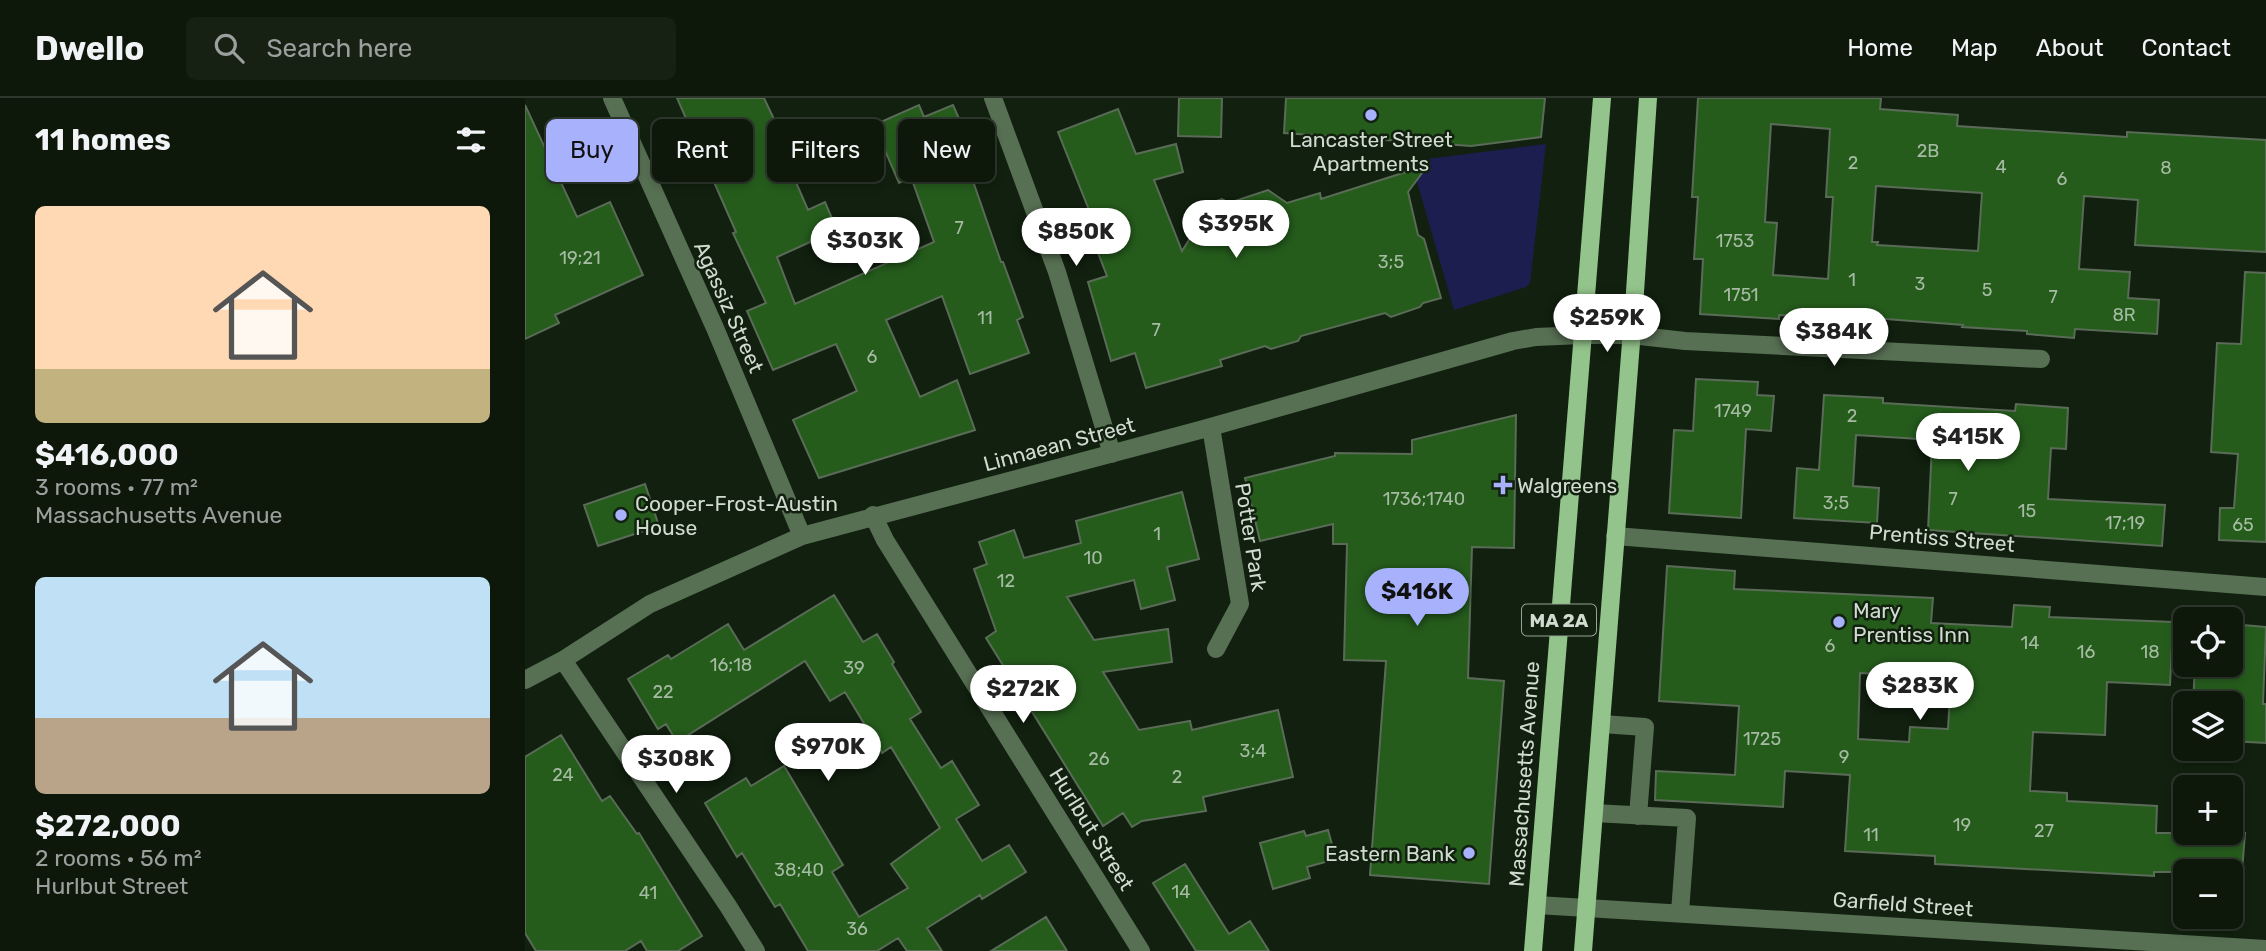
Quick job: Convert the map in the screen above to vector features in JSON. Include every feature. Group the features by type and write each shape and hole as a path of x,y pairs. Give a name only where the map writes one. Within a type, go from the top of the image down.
{"main road":[{"name":"Massachusetts Avenue","path":"1532,951 1602,98"},
{"name":"MA 2A","path":"1584,951 1648,98"}],"street":[{"name":"Agassiz Street","path":"612,98 715,328 802,536"},
{"path":"993,98 1057,272 1112,454"},
{"name":"Linnaean Street","path":"525,680 562,660 650,604 802,536 1112,454 1513,341 1536,337 1631,335 1685,341 2041,359"},
{"name":"Potter Park","path":"1210,427 1240,604 1216,649"},
{"name":"Hurlbut Street","path":"873,516 892,551 1142,951"},
{"name":"Prentiss Street","path":"1615,536 2266,587"},
{"path":"562,660 729,906 756,951"},
{"path":"1602,724 1645,727 1638,816"},
{"path":"1594,813 1686,818 1680,912"},
{"name":"Garfield Street","path":"1537,905 2266,949"}],"shaded area":[{"path":"1546,144 1530,283 1526,287 1454,310 1411,161"}],"building":[{"path":"677,98 764,98 774,119 767,119 767,182 796,182 808,210 825,202 837,230 777,257 795,304 934,242 913,182 973,182 1023,317 1017,320 1029,353 970,374 942,296 886,320 920,397 957,380 975,430 819,478 793,420 857,391 836,344 773,370 747,311 766,303 733,233 736,232 714,182 753,182 753,119 686,119"},
{"path":"1179,98 1222,98 1221,137 1178,136"},
{"name":"Lancaster Street Apartments","path":"1286,98 1545,98 1541,137 1471,146 1284,133"},
{"path":"1698,98 1881,98 1880,109 1958,115 1957,126 2127,137 2127,132 2266,140 2266,252 2135,245 2138,200 2084,196 2079,269 2130,272 2128,298 2159,300 2157,334 2075,329 2074,338 2027,334 2027,331 1873,318 1779,315 1779,319 1700,314 1703,259 1694,259 1698,197 1692,197","holes":["1771,124 1830,129 1826,197 1833,197 1828,279 1773,275 1777,223 1765,222","1876,186 1982,193 1978,251 1877,245 1878,242 1872,242"]},
{"path":"525,105 546,150 546,182 561,182 577,217 610,202 643,275 555,315 559,323 525,339"},
{"path":"919,105 924,117 953,105 959,119 898,119 898,181 884,148 884,121"},
{"path":"1118,109 1136,154 1176,144 1183,172 1154,180 1182,251 1213,202 1222,199 1229,203 1268,190 1287,203 1320,193 1321,199 1428,165 1408,192 1418,235 1424,239 1441,298 1391,317 1385,313 1301,336 1298,341 1271,349 1265,346 1220,360 1222,366 1146,388 1135,353 1111,361 1088,282 1107,276 1082,212 1089,210 1058,132"},
{"path":"2245,272 2266,273 2266,542 2219,540 2220,508 2234,508 2238,454 2211,452 2217,343 2241,344"},
{"path":"1696,379 1758,382 1757,395 1774,396 1771,431 1746,429 1741,518 1669,513 1674,430 1693,431"},
{"path":"1824,395 1883,398 1883,403 2015,411 2016,404 2068,408 2066,449 2051,448 2048,499 2165,505 2162,546 1928,530 1932,444 1919,443 1919,439 1856,435 1853,486 1879,488 1877,523 1794,518 1797,468 1819,470"},
{"path":"1516,415 1514,548 1472,547 1468,678 1504,681 1489,884 1370,875 1386,661 1344,660 1347,544 1333,544 1333,524 1260,541 1245,478 1335,456 1335,453 1412,454 1412,440"},
{"name":"Cooper-Frost-Austin House","path":"645,484 659,526 598,546 584,505"},
{"path":"1182,492 1199,559 1167,567 1175,600 1141,609 1134,580 1067,597 1094,640 1168,629 1172,662 1103,672 1139,730 1190,721 1192,730 1278,710 1293,777 1203,797 1206,811 1142,821 1132,827 1123,813 1103,826 986,638 996,631 974,569 987,564 979,542 1014,530 1024,558 1081,543 1076,521"},
{"path":"1667,566 1735,571 1734,589 1933,598 1931,623 2012,627 2014,605 2050,607 2049,617 2173,622 2170,685 2107,682 2105,735 2033,732 2030,791 2067,793 2067,801 2157,806 2156,833 2173,833 2173,845 2243,845 2245,833 2243,859 2173,859 2173,872 2154,872 2154,876 1935,864 1935,856 1845,851 1850,775 1785,771 1783,807 1655,800 1656,771 1735,775 1739,706 1659,701","holes":["1860,673 1951,678 1948,729 1910,727 1909,742 1858,739"]},
{"path":"834,595 863,642 877,634 921,712 910,719 941,768 952,761 979,805 956,819 982,861 1009,845 1026,872 982,899 980,895 927,928 942,951 907,951 898,938 877,951 808,951 780,904 775,907 742,853 737,857 705,803 746,778 751,786 784,766 843,865 832,872 859,917 908,888 891,864 940,828 891,747 882,753 845,692 830,701 805,661 677,742 666,724 658,729 628,679 668,655 671,659 728,624 744,650"},
{"path":"2243,625 2266,627 2263,704 2266,704 2266,743 2243,742 2243,691 2194,691 2194,677 2243,677"},
{"path":"561,735 602,801 610,796 637,834 639,833 702,936 678,951 647,951 641,941 625,951 536,951 525,933 525,757"},
{"path":"1328,830 1336,859 1307,867 1310,878 1273,889 1260,843 1304,831 1306,836"},
{"path":"1185,864 1229,934 1250,921 1269,951 1196,951 1153,883"},
{"path":"1046,917 1067,951 991,951"}],"place":[{"name":"Lancaster Street Apartments","path":"1371,115"},
{"name":"Walgreens","path":"1503,485"},
{"name":"Cooper-Frost-Austin House","path":"621,515"},
{"name":"Mary Prentiss Inn","path":"1839,622"},
{"name":"Eastern Bank","path":"1469,853"}]}
